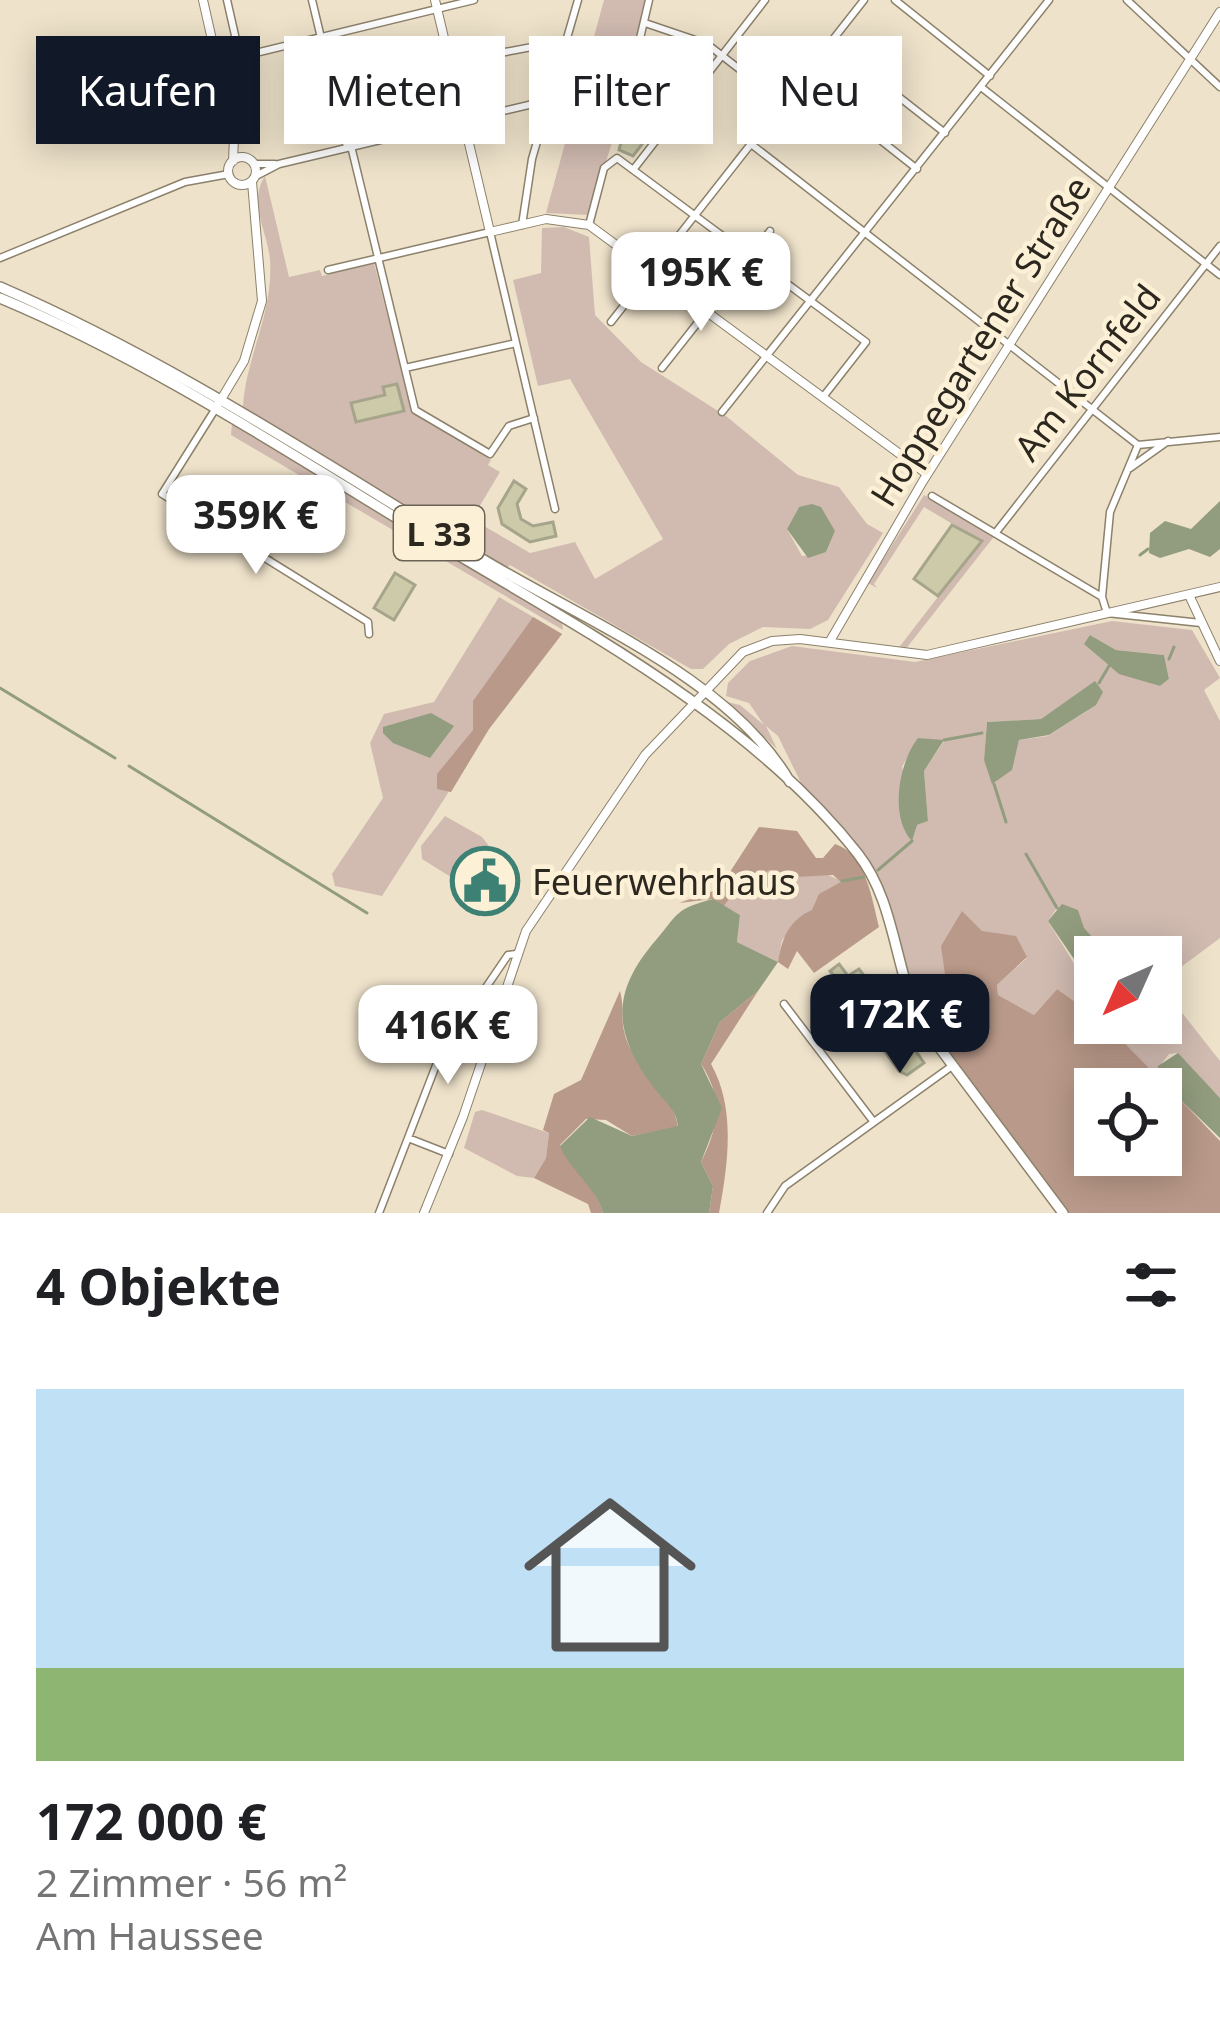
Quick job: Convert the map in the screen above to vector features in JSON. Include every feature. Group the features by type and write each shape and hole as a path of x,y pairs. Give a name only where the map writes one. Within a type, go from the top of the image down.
{"main road":[{"path":"202,0 210,36"},
{"path":"436,4 443,36"},
{"name":"Hoppegartener Straße","path":"830,641 927,474 1220,12"},
{"path":"234,144 229,174 240,185 254,219"},
{"path":"218,404 250,347 262,301 254,179 239,144"},
{"path":"469,144 490,232 562,218 590,225 927,474"},
{"path":"233,161 250,161"},
{"path":"240,185 254,179"},
{"name":"L 33","path":"0,287 119,341 611,645 694,702 792,787 868,869 883,901 909,998 952,1066 1063,1213"},
{"name":"L 33","path":"0,298 218,404 704,693 761,739 792,787"},
{"path":"424,1213 526,931 645,755 755,646 786,640 830,641 927,655 1220,587"},
{"path":"1189,595 1220,662"}],"street":[{"path":"226,0 234,36"},
{"path":"312,0 321,36"},
{"path":"324,36 436,4 474,0"},
{"path":"570,36 578,0"},
{"path":"643,36 649,0"},
{"path":"836,36 864,0"},
{"path":"895,0 990,76"},
{"path":"722,412 1049,0"},
{"path":"1127,0 1220,86"},
{"path":"713,66 760,2"},
{"path":"646,23 694,36 737,66"},
{"path":"981,87 1220,275"},
{"path":"902,100 945,133"},
{"path":"348,144 415,410 486,453 493,452 509,426 534,418"},
{"path":"254,179 279,164 362,144"},
{"path":"522,225 524,194 538,144"},
{"path":"636,172 656,144"},
{"path":"611,322 752,144 1138,445 1220,436"},
{"path":"884,144 916,169"},
{"path":"590,225 607,163 617,158 866,342 823,397"},
{"path":"250,161 279,164"},
{"path":"0,258 185,182 229,174"},
{"path":"662,368 770,230"},
{"path":"328,270 490,232 555,509"},
{"name":"Am Kornfeld","path":"997,531 1220,246"},
{"path":"405,368 516,343"},
{"path":"218,404 162,494 368,622 369,634"},
{"path":"1130,467 1168,441"},
{"path":"1138,445 1108,519 1102,597 1107,614 1201,623"},
{"path":"932,496 1102,597"},
{"path":"379,1213 451,1035 508,955 516,954"},
{"path":"784,1004 873,1121"},
{"path":"767,1213 785,1186 952,1066"},
{"path":"406,1137 449,1154"}],"shaded area":[{"path":"604,0 645,0 636,36 594,36"},
{"path":"565,144 612,144 589,215 546,213"},
{"path":"265,176 289,277 320,270 322,276 374,263 412,411 491,460 488,465 500,472 472,519 530,553 575,542 595,579 663,539 570,379 538,386 513,280 541,273 542,228 564,227 589,237 595,315 641,362 726,416 798,475 839,487 867,524 883,533 828,620 810,629 763,627 729,644 703,669 691,669 510,565 507,568 243,407 270,279 258,206","holes":["799,507 835,531 826,552 802,556 787,529"]},
{"path":"232,423 562,623 563,630 231,435"},
{"path":"924,495 996,534 905,650 897,650 981,541 924,507 874,584 877,588 868,583"},
{"path":"1220,501 1220,549 1210,557 1189,549 1160,558 1149,553 1150,533 1165,521 1191,529"},
{"path":"799,507 821,507 835,531 826,552 808,558 787,529"},
{"path":"499,597 562,634 489,729 382,896 335,886 332,874 383,798 370,743 384,714 434,702"},
{"path":"533,617 562,634 489,729 451,792 437,789 437,774 473,730 473,701"},
{"path":"1112,621 1192,630 1220,678 1204,690 1220,721 1220,938 1182,966 1182,936 1087,936 1057,908 1048,921 1074,964 1074,1001 1057,989 1034,1015 998,995 997,985 1027,958 910,986 885,891 868,861 801,783 778,736 766,726 777,749 727,702 740,705 764,725 749,703 726,696 728,683 750,661 792,646 915,662","holes":["1090,635 1116,650 1164,655 1169,679 1160,686 1116,670 1099,656","1086,688 1087,711 1048,736 1019,740 1013,762 984,760 987,722 1041,719","918,738 944,741 924,771 928,821 917,825 902,767"]},
{"path":"1090,635 1116,650 1164,655 1169,679 1160,686 1119,674 1084,644"},
{"path":"1095,681 1103,692 1096,705 1049,735 1019,740 1012,770 992,784 984,760 987,722 1041,719"},
{"path":"431,713 454,726 430,758 393,743 383,733 383,727"},
{"path":"918,738 944,740 924,771 928,821 917,825 912,841 901,818 899,789"},
{"path":"445,816 482,837 504,865 500,870 489,863 484,870 476,865 469,874 461,869 454,879 422,859 421,846"},
{"path":"759,827 797,831 816,858 823,858 835,844 846,849 861,867 879,927 814,973 797,951 788,969 778,962 792,925 812,910 819,894 841,882 833,875 796,877 769,870 751,884 731,885 733,894 724,906 713,899 679,903 719,889"},
{"path":"769,869 796,877 823,873 842,881 782,940 778,962 737,942 740,915 724,906 733,894 730,885"},
{"path":"713,899 740,915 737,942 778,962 758,991 720,1022 701,1064 722,1108 701,1162 713,1186 709,1213 603,1213 560,1146 590,1117 632,1136 678,1126 630,1049 622,1013 641,959 684,909"},
{"path":"1062,904 1078,910 1091,936 1074,936 1074,959 1048,921"},
{"path":"962,911 982,931 1016,936 1027,957 997,985 998,995 1034,1015 1057,989 1074,1001 1074,1044 1125,1044 1149,1068 1074,1068 1074,1176 1182,1176 1182,1102 1220,1141 1220,1213 1069,1213 927,1026 910,986 945,974 941,946"},
{"path":"620,991 628,1044 669,1103 678,1127 632,1136 606,1120 586,1119 560,1145 603,1213 591,1213 588,1204 534,1178 546,1158 549,1133 543,1130 554,1094 581,1080"},
{"path":"758,991 711,1064 724,1099 728,1137 719,1213 709,1213 713,1186 701,1162 716,1112 713,1088 701,1064 720,1022"},
{"path":"1182,1013 1220,1061 1220,1098 1177,1053 1169,1054 1158,1068 1148,1068 1125,1044 1182,1044"},
{"path":"1178,1053 1220,1098 1220,1138 1182,1101 1182,1068 1158,1066"},
{"path":"482,1110 549,1133 546,1158 534,1178 517,1176 464,1148 475,1112"}],"building":[{"path":"621,144 642,144 633,156 619,150"},
{"path":"397,384 404,411 356,422 351,403 385,395 383,387"},
{"path":"514,481 526,489 517,504 521,519 533,526 553,522 556,536 530,542 502,524 498,508"},
{"path":"952,525 982,541 938,596 914,579"},
{"path":"395,573 415,585 394,620 374,608"},
{"path":"839,964 848,976 859,969 876,991 860,1003 851,999 830,971"},
{"path":"887,1036 897,1049 908,1040 924,1063 907,1075 899,1071 878,1042"}],"waterway":[{"path":"1140,555 1148,549"},
{"path":"1169,659 1174,647"},
{"path":"1099,683 1109,666"},
{"path":"0,688 115,758"},
{"path":"944,740 982,733"},
{"path":"129,766 367,913"},
{"path":"994,784 1006,822"},
{"path":"878,870 912,841"},
{"path":"1026,854 1057,908"},
{"path":"842,881 864,877"}],"place":[{"name":"Feuerwehrhaus","path":"485,881"}]}
